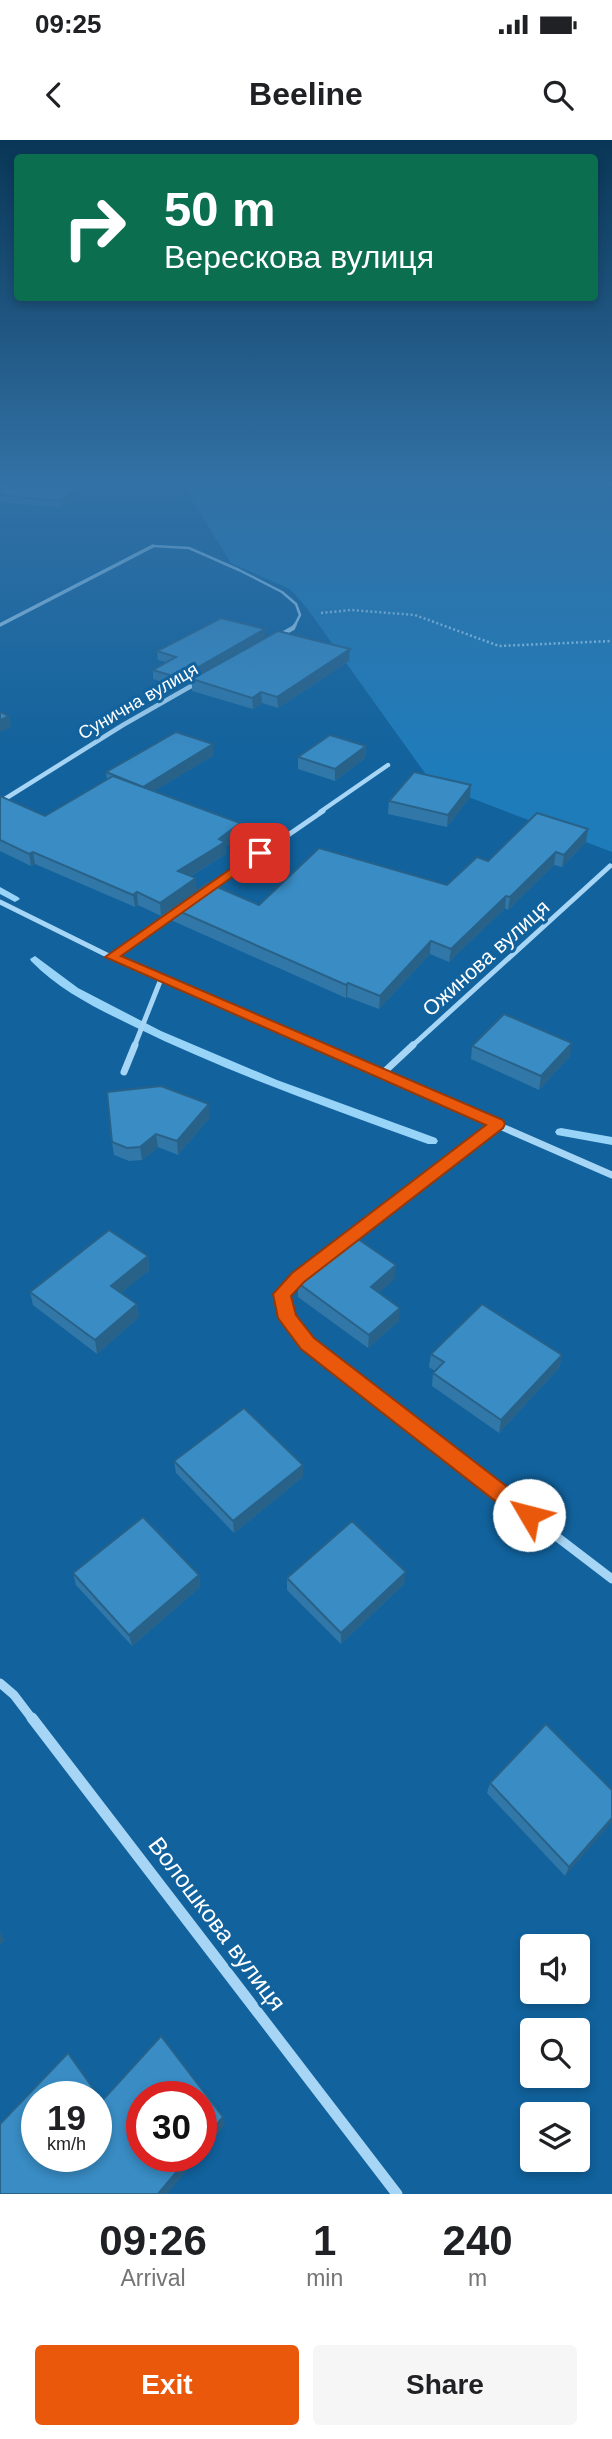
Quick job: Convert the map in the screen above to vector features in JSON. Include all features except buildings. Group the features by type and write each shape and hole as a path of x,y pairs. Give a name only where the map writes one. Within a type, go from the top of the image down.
{"street":[{"path":"0,625 97,575"},
{"path":"269,642 293,628"},
{"name":"Сунична вулиця","path":"0,802 123,724 208,676"},
{"path":"200,895 388,765"},
{"name":"Ожинова вулиця","path":"383,1073 610,866"},
{"path":"0,902 111,957 383,1073 612,1175"},
{"path":"111,957 188,903"},
{"path":"124,1072 161,979"},
{"path":"497,1124 298,1278 282,1294 287,1318 307,1343 343,1373 612,1579"},
{"name":"Волошкова вулиця","path":"0,1683 23,1706 397,2194"}],"lane":[{"path":"248,575 282,592 296,604 300,615 293,628"}],"path":[{"path":"300,615 351,610 415,615 499,646 612,641"}],"shaded area":[{"path":"258,575 612,575 612,852 432,783 306,607 290,589"}],"waterway":[{"path":"0,890 15,899"},
{"path":"35,959 74,991 195,1051 432,1141"},
{"path":"561,1132 612,1141"}],"route":[{"path":"260,853 111,957 497,1124 298,1278 282,1294 287,1318 307,1343 529,1515"}]}
